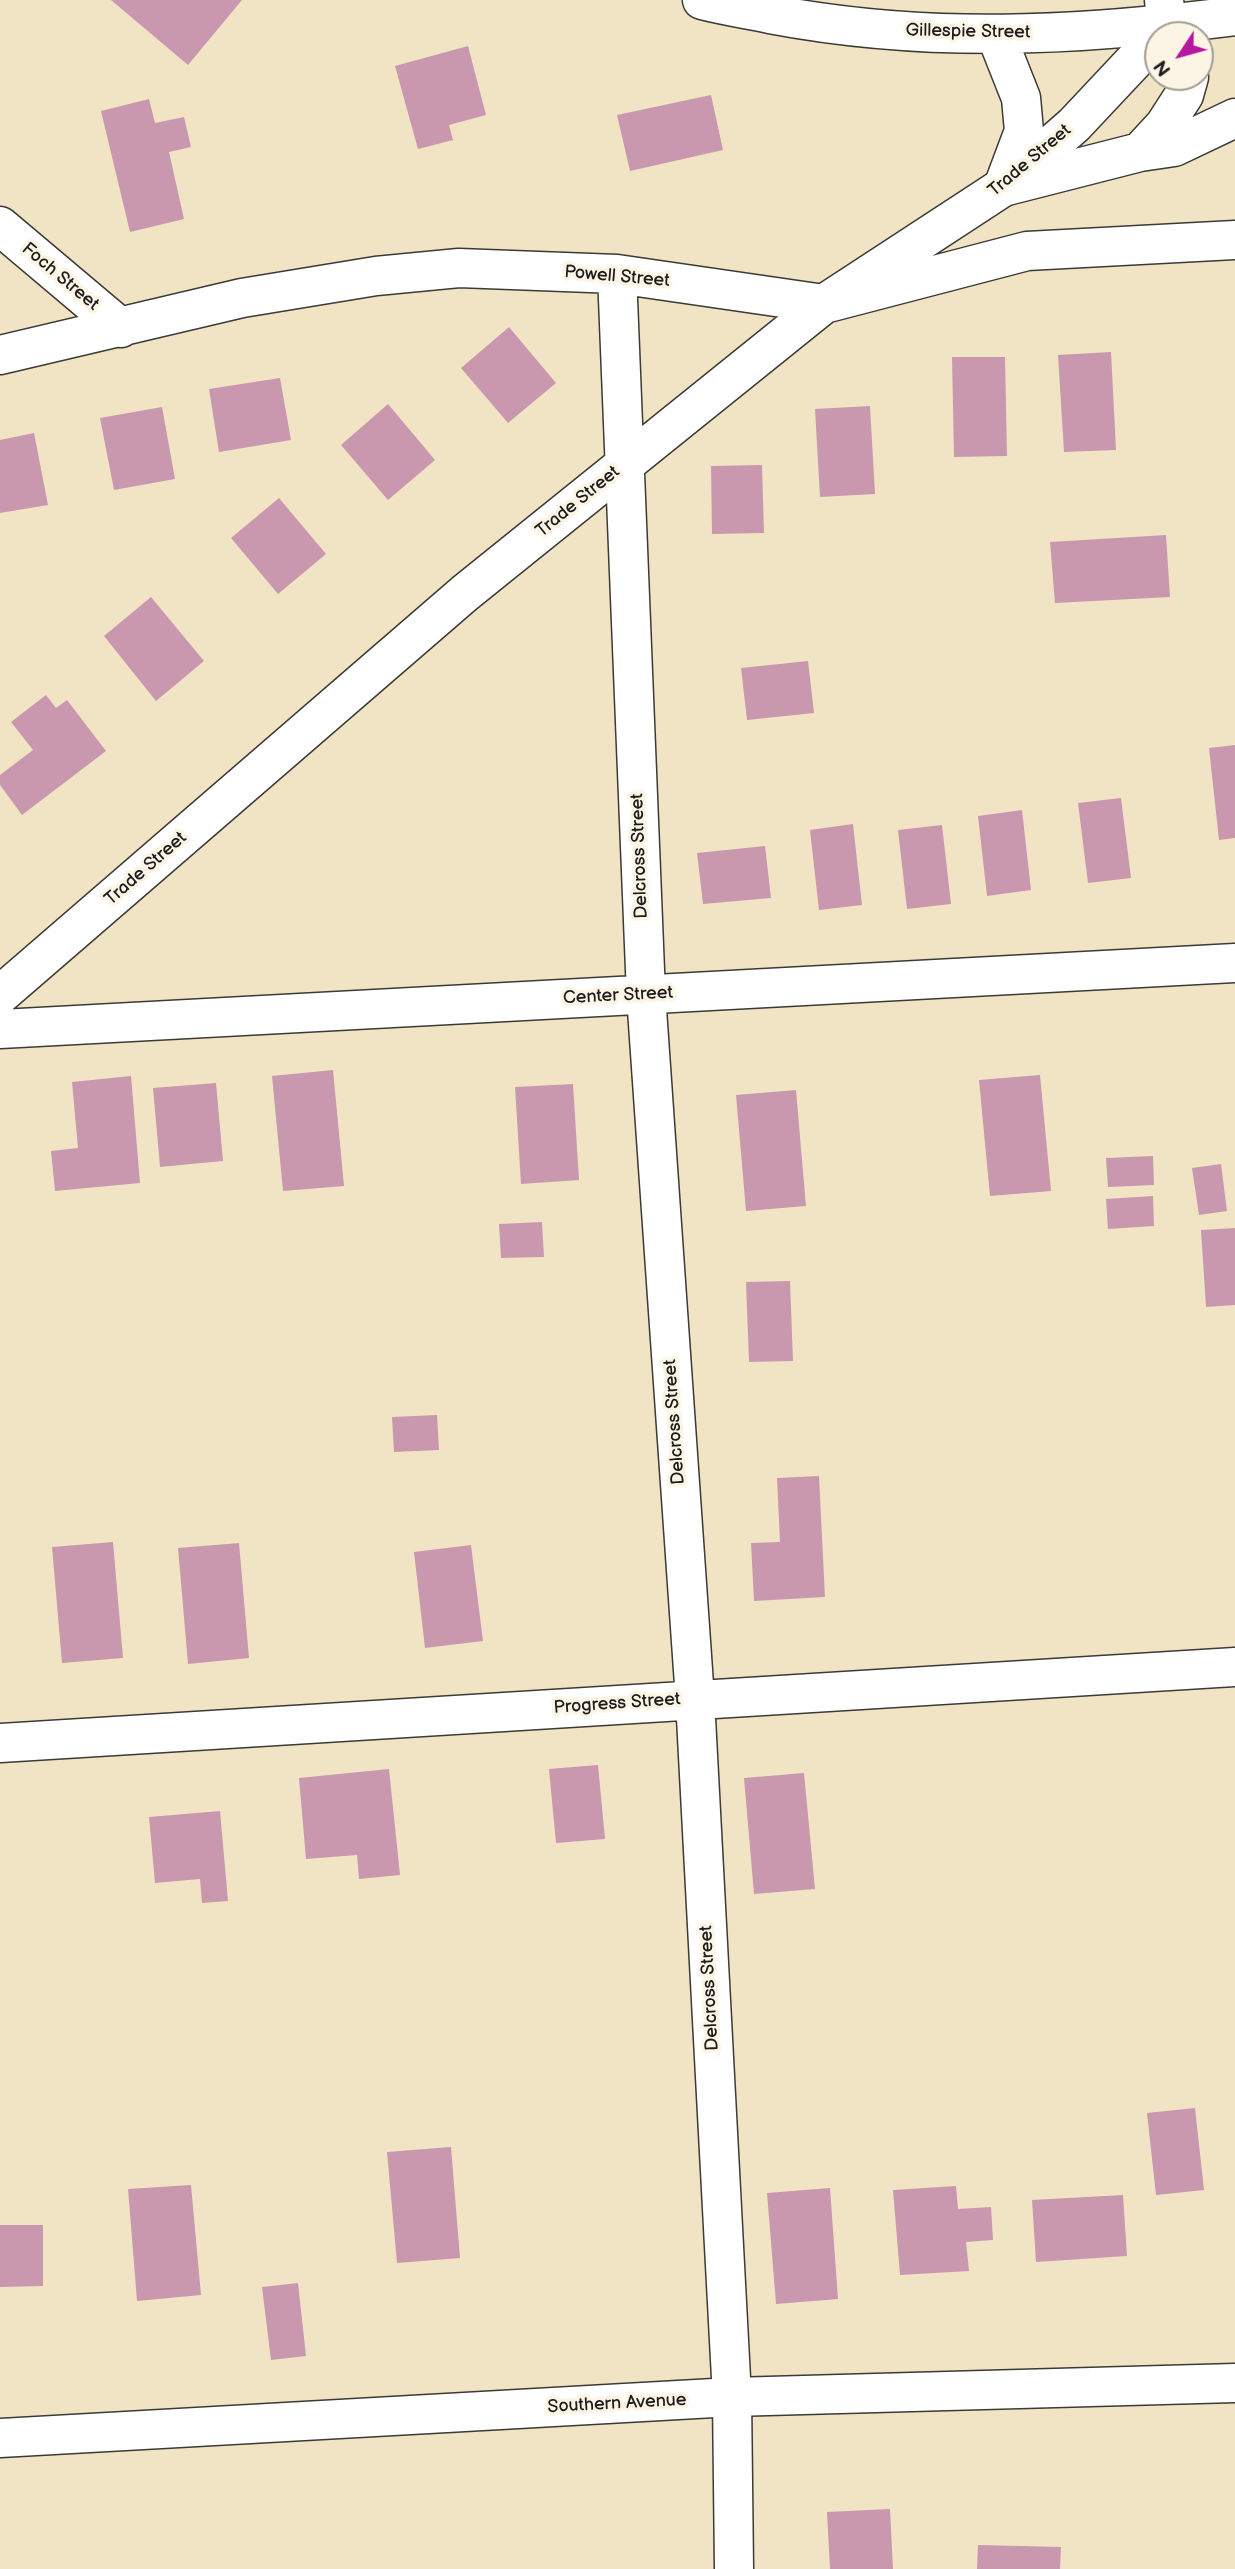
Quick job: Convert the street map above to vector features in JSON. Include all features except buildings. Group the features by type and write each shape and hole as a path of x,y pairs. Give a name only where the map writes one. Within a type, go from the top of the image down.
{"street":[{"name":"Gillespie Street","path":"702,0 813,22 906,32 996,35 1194,20"},
{"name":"Trade Street","path":"0,995 465,593 824,304 1003,187 1194,20"},
{"path":"996,35 1021,97 1024,131 1003,187"},
{"path":"1140,152 1164,126 1185,91"},
{"path":"1003,187 1140,152 1174,147 1235,118"},
{"name":"Foch Street","path":"0,226 121,328"},
{"name":"Powell Street","path":"0,355 243,298 376,276 459,268 617,274 824,304 1027,251 1235,240"},
{"name":"Delcross Street","path":"617,274 646,995 695,1699 732,2397 734,2569"},
{"name":"Center Street","path":"0,1029 1235,963"},
{"name":"Progress Street","path":"0,1743 1235,1667"},
{"name":"Southern Avenue","path":"0,2438 732,2397 1235,2384"}]}
